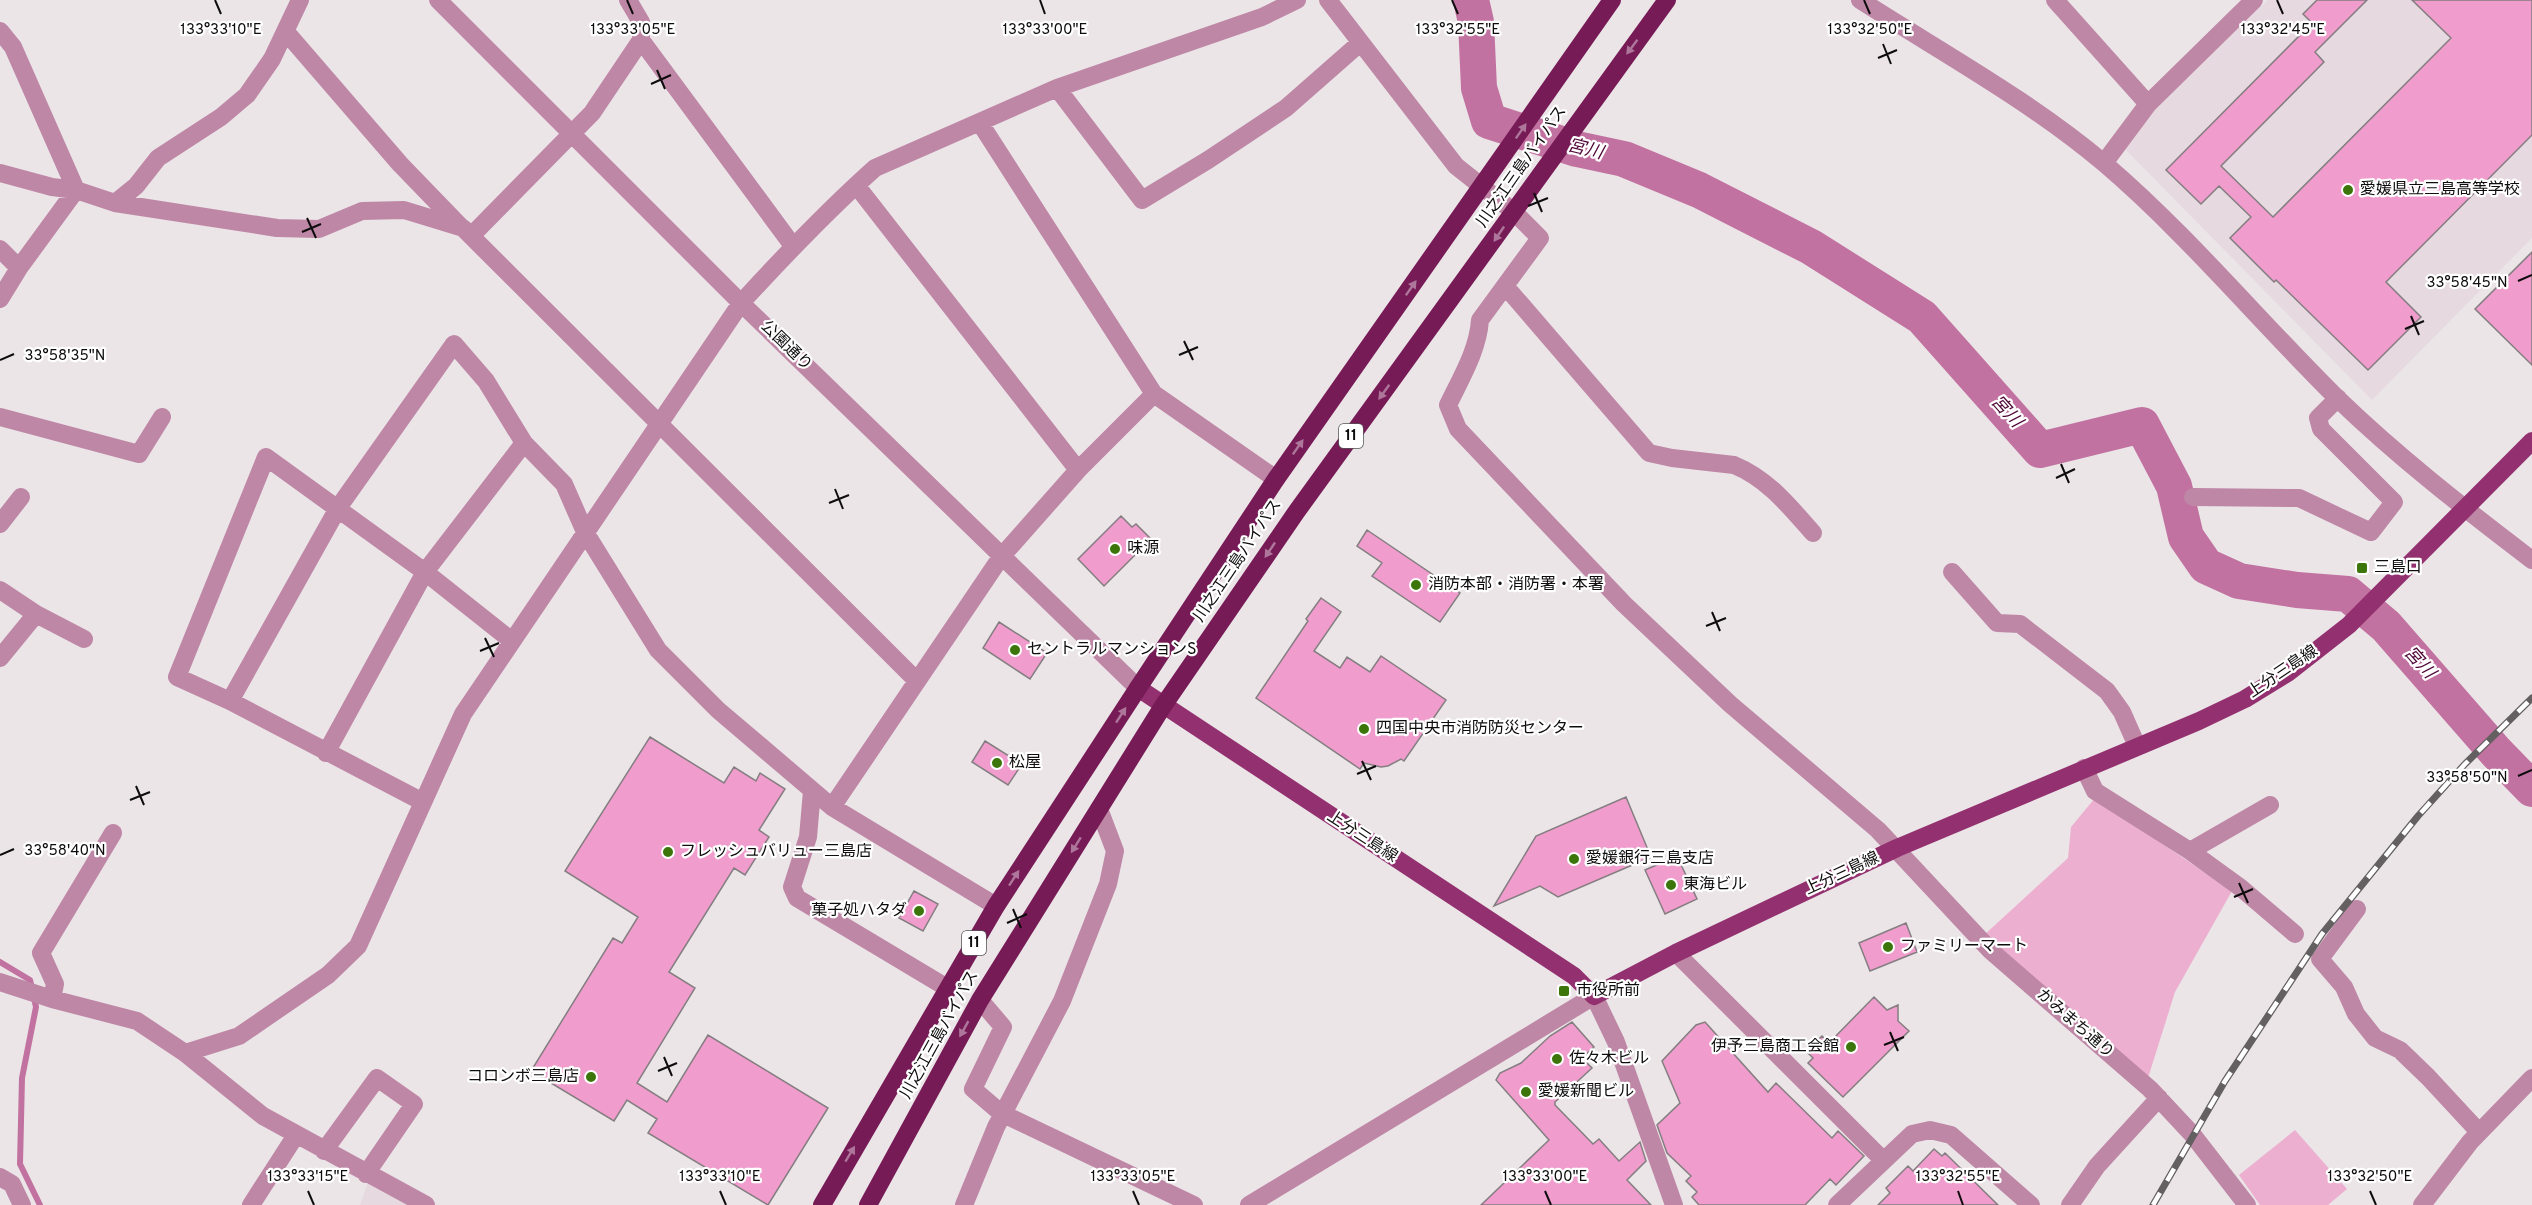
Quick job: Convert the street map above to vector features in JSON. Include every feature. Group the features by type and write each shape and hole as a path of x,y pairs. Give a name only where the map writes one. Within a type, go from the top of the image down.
{"highway":[{"name":"川之江三島バイパス","path":"822,1205 996,906 1138,688 1276,479 1612,0"},
{"name":"川之江三島バイパス","path":"868,1205 980,999 1163,706 1297,510 1667,0"}],"main road":[{"name":"上分三島線","path":"1138,688 1574,976 1594,996 1676,953 1897,848 2245,699 2289,672 2349,625 2532,441"}],"street":[{"path":"115,203 136,186 158,158 221,117 247,95 272,59 300,0"},
{"name":"公園通り","path":"438,0 741,303 1138,688"},
{"path":"628,0 640,22 641,40 793,246"},
{"path":"185,1053 239,1036 328,975 358,946 463,714 741,303 793,246 856,185 875,168 1057,88 1262,17 1298,0"},
{"path":"1328,0 1456,166 1514,212"},
{"path":"1860,0 2053,123 2104,163 2158,211 2338,398 2463,508 2532,560"},
{"path":"2055,0 2148,104"},
{"path":"2104,163 2148,104 2254,0"},
{"path":"0,31 13,47 76,189"},
{"path":"286,32 400,165 916,680"},
{"path":"467,232 573,134 592,113 641,40"},
{"path":"1057,88 1142,200 1208,160 1286,108 1360,43"},
{"path":"980,123 1155,394 1276,479"},
{"path":"0,172 52,187 76,189 115,203 288,228 319,229 362,211 404,210 467,232"},
{"path":"856,185 1078,470"},
{"path":"0,299 19,268 76,189"},
{"name":"かみまち通り","path":"1514,212 1540,238 1480,320 1479,332 1470,359 1448,405 1458,429 1624,604 1730,704 1897,848 1991,951 2159,1098 2192,1134 2247,1205"},
{"path":"0,249 19,268"},
{"path":"1506,287 1649,453 1734,465 1743,469 1778,492 1813,533"},
{"path":"230,701 338,508 454,344 486,381 524,443 564,484 585,532 658,650 718,710 832,807 996,906"},
{"path":"832,807 1001,557 1078,470 1155,394"},
{"path":"2193,497 2299,498 2371,532 2394,502 2321,429 2318,418 2338,398"},
{"path":"0,417 139,454 162,417"},
{"path":"326,753 425,572 524,443"},
{"path":"423,802 230,701 177,677 266,457 425,572 512,641"},
{"path":"0,525 21,497"},
{"path":"1952,572 1997,623 2020,624 2108,691 2122,712 2138,746"},
{"path":"0,590 36,614 84,639"},
{"path":"0,658 36,614"},
{"path":"2084,768 2095,791 2190,851 2241,888 2295,934"},
{"path":"813,790 808,837 792,887 797,898 949,989"},
{"path":"2190,851 2270,805"},
{"path":"964,1205 1003,1114 1062,1001 1108,884 1115,851 1099,809"},
{"path":"52,999 55,984 41,953 113,833"},
{"path":"2357,909 2320,959 2344,987 2356,1014 2375,1038 2400,1050 2479,1132"},
{"path":"1676,953 1883,1160"},
{"path":"0,982 52,999 137,1021 185,1053 264,1116 426,1205"},
{"path":"1249,1205 1594,996 1616,1042 1674,1205"},
{"path":"980,999 1003,1027 973,1089 1003,1114 1194,1205"},
{"path":"324,1151 377,1078 414,1104 366,1174"},
{"path":"2422,1205 2479,1132 2532,1078"},
{"path":"2070,1205 2097,1166 2159,1098"},
{"path":"1837,1205 1912,1134 1930,1130 1951,1135 2031,1205"},
{"path":"251,1205 296,1135"},
{"path":"0,1178 12,1184 22,1205"}],"shaded area":[{"name":"愛媛県立三島高等学校","path":"2268,0 2532,0 2532,238 2372,400 2118,142"},
{"path":"2095,798 2232,891 2175,992 2148,1078 1983,936 2068,858 2071,827"},
{"path":"2295,1130 2347,1189 2328,1205 2260,1205 2239,1175"},
{"path":"368,1182 407,1205 360,1205"}],"building":[{"path":"2317,0 2367,0 2315,52 2324,62 2221,166 2273,217 2451,38 2412,0 2532,0 2532,135 2386,282 2421,317 2368,370 2230,238 2251,217 2219,186 2201,204 2166,170 2312,23 2303,14"},
{"path":"2532,252 2532,365 2475,309"},
{"name":"味源","path":"1121,516 1132,527 1136,524 1151,539 1104,586 1078,559"},
{"name":"消防本部・消防署・本署","path":"1367,530 1460,593 1440,622 1372,576 1382,563 1357,546"},
{"name":"四国中央市消防防災センター","path":"1321,598 1341,612 1314,651 1340,668 1347,657 1370,672 1381,656 1446,700 1404,761 1401,759 1381,767 1364,763 1360,769 1256,698"},
{"name":"セントラルマンションS","path":"999,622 1047,653 1030,679 983,648"},
{"path":"650,737 724,783 734,767 756,781 760,773 785,789 759,830 769,837 745,875 734,868 669,972 695,988 637,1083 667,1102 708,1035 828,1108 768,1205 648,1133 657,1119 627,1100 614,1121 531,1071 613,938 622,943 638,917 565,871"},
{"name":"松屋","path":"985,741 1022,764 1008,785 972,762"},
{"name":"愛媛銀行三島支店","path":"1626,797 1651,857 1558,897 1540,886 1494,906 1536,836"},
{"name":"東海ビル","path":"1677,856 1697,899 1665,914 1645,870"},
{"name":"菓子処ハタダ","path":"914,891 938,904 923,931 899,918"},
{"name":"ファミリーマート","path":"1906,923 1917,952 1870,971 1859,943"},
{"name":"伊予三島商工会館","path":"1874,997 1887,1010 1898,1005 1898,1021 1909,1031 1843,1097 1808,1063 1813,1058 1806,1051 1822,1036 1829,1043"},
{"path":"1572,1022 1594,1047 1582,1058 1592,1068 1555,1102 1555,1105 1593,1144 1599,1139 1619,1161 1640,1142 1646,1161 1627,1180 1651,1205 1481,1205 1549,1140 1496,1080 1500,1073 1521,1063 1550,1036"},
{"path":"1705,1022 1768,1092 1776,1083 1832,1138 1838,1131 1864,1156 1836,1185 1830,1179 1805,1205 1699,1205 1692,1197 1697,1192 1686,1181 1691,1176 1667,1153 1657,1125 1680,1103 1662,1061 1696,1025"},
{"path":"1934,1149 1942,1156 1945,1153 1998,1205 1878,1205 1890,1193 1886,1188 1908,1166 1913,1171"}],"waterway":[{"name":"宮川","path":"1471,0 1476,22 1479,88 1489,121 1577,149 1624,159 1699,190 1811,247 1922,317 2040,450 2142,425 2174,486 2186,537 2206,566 2239,581 2297,590 2348,594 2386,626 2496,752 2532,789"},
{"path":"0,962 30,980 36,1007 22,1078 20,1164 40,1205"}],"railway":[{"path":"2153,1205 2225,1081 2322,934 2418,816 2465,764 2532,698"}],"place":[{"name":"愛媛県立三島高等学校","path":"2348,190"},
{"name":"味源","path":"1115,549"},
{"name":"三島口","path":"2362,568"},
{"name":"消防本部・消防署・本署","path":"1416,585"},
{"name":"セントラルマンションS","path":"1015,650"},
{"name":"四国中央市消防防災センター","path":"1364,729"},
{"name":"松屋","path":"997,763"},
{"name":"フレッシュバリュー三島店","path":"668,852"},
{"name":"愛媛銀行三島支店","path":"1574,859"},
{"name":"東海ビル","path":"1671,885"},
{"name":"菓子処ハタダ","path":"919,911"},
{"name":"ファミリーマート","path":"1888,947"},
{"name":"市役所前","path":"1564,991"},
{"name":"伊予三島商工会館","path":"1851,1047"},
{"name":"佐々木ビル","path":"1557,1059"},
{"name":"コロンボ三島店","path":"591,1077"},
{"name":"愛媛新聞ビル","path":"1526,1092"}]}
